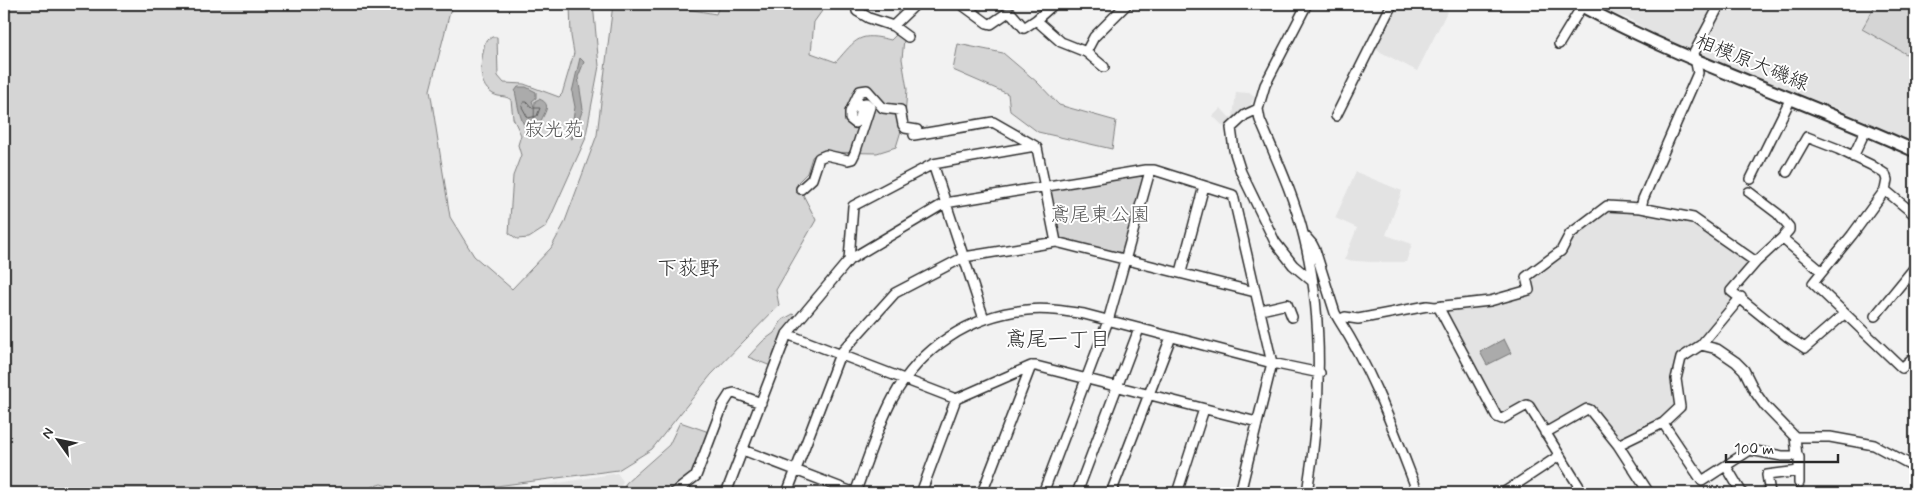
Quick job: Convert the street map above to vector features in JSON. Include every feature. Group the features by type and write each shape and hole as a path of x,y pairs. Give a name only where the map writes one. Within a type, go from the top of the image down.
{"main road":[{"name":"相模原大磯線","path":"1580,5 1632,32 1696,61 1791,98 1915,151"}],"street":[{"path":"859,4 856,11 869,18 893,26 908,37"},
{"path":"893,26 916,4"},
{"path":"961,4 987,24 992,24 1007,13 1011,14 1024,28 1054,4"},
{"path":"1086,52 1094,37 1127,4"},
{"path":"1307,4 1265,85 1258,109 1260,120 1286,182 1303,235 1312,281 1318,332 1320,373 1316,440 1307,493"},
{"path":"1336,116 1392,4"},
{"path":"1641,208 1643,199 1698,73 1694,53 1720,4"},
{"path":"1559,44 1580,5"},
{"path":"1036,20 1061,42 1086,52 1104,67"},
{"path":"801,189 806,187 812,179 819,158 826,155 848,160 852,159 870,107 866,103 861,104 860,120 854,123 850,119 850,112 860,91 867,90 884,108 900,110 905,128 916,133 993,122 1035,146 1037,148 1056,242"},
{"path":"1751,179 1791,98"},
{"path":"1258,109 1245,116 1231,128 1234,150 1241,172 1275,242 1293,265 1312,281"},
{"path":"1853,157 1866,129"},
{"path":"1787,172 1807,137 1870,165 1884,174 1887,180 1885,190 1813,283 1902,368 1915,356"},
{"path":"849,260 853,206 933,164 1035,146"},
{"path":"933,164 984,319"},
{"path":"726,493 787,334 849,260 945,203 1154,170 1233,195 1272,363 1240,493"},
{"path":"1043,493 1108,321 1127,260 1150,171"},
{"path":"1180,272 1204,186"},
{"path":"1885,190 1915,214"},
{"path":"1749,192 1778,214 1789,227 1789,230 1756,262 1732,291 1804,348 1844,314"},
{"path":"1339,320 1344,317 1358,319 1427,306 1490,301 1530,290 1526,277 1561,251 1570,234 1607,206 1641,208 1693,218 1756,262"},
{"path":"1303,235 1315,250 1335,313 1357,348 1378,390 1418,493"},
{"path":"1782,238 1822,271"},
{"path":"788,493 840,354 896,293 964,257 1056,242 1255,292"},
{"path":"1874,316 1915,267"},
{"path":"1618,445 1663,423 1680,407 1676,379 1681,358 1701,344 1741,297"},
{"path":"1261,310 1288,304 1292,317"},
{"path":"1442,306 1440,310 1497,417 1502,419 1527,405 1529,406 1583,493"},
{"path":"743,450 855,493 884,416 904,379 916,364 933,348 968,325 1004,313 1028,310 1055,310 1084,314 1272,363 1320,373"},
{"path":"1077,493 1139,329"},
{"path":"787,334 956,399 1031,366 1257,422"},
{"path":"1110,493 1171,337"},
{"path":"1701,344 1717,349 1736,362 1744,370 1755,392 1766,406 1795,437 1797,456 1799,457 1799,482"},
{"path":"982,493 1031,366"},
{"path":"674,493 696,476 723,405 730,394 734,393 761,403"},
{"path":"921,493 956,399"},
{"path":"1177,493 1204,409"},
{"path":"1545,433 1587,409 1618,445 1649,493"},
{"path":"1663,423 1702,481 1750,450 1782,456 1797,456"},
{"path":"1795,437 1830,437 1874,445 1915,467"},
{"path":"1503,493 1559,456"},
{"path":"1726,466 1742,493"},
{"path":"1770,493 1764,474 1799,471"}],"shaded area":[{"path":"1393,4 1451,4 1417,71 1371,47"},
{"path":"1592,4 1716,4 1691,50 1688,52 1668,43 1629,19"},
{"path":"1724,4 1915,4 1915,144 1844,111 1697,55"},
{"path":"1236,92 1249,93 1255,96 1248,110 1225,128 1213,116 1221,108 1229,117 1233,117"},
{"path":"1356,172 1402,191 1386,235 1412,244 1406,262 1344,260 1357,228 1335,218"},
{"path":"1618,209 1644,213 1649,211 1678,218 1704,229 1749,260 1748,265 1727,291 1734,302 1698,343 1678,356 1671,378 1675,405 1656,423 1620,440 1617,440 1588,405 1548,428 1528,401 1502,416 1498,414 1444,310 1491,304 1534,291 1530,278 1554,260 1567,255 1571,239 1605,211"},
{"path":"617,473 623,481 619,493 524,493 530,488"}],"green space":[{"path":"4,4 452,4 430,90 450,217 474,256 512,289 551,248 564,224 597,135 613,4 688,4 687,9 716,14 720,4 827,4 814,22 811,53 836,62 859,39 872,37 891,40 897,34 904,39 902,59 907,89 905,118 896,147 877,153 820,152 812,157 807,173 797,183 816,220 776,290 779,305 711,375 652,449 618,470 443,493 409,493 381,484 353,493 4,493"},
{"name":"寂光苑","path":"570,4 593,4 599,66 585,140 546,227 529,238 517,239 509,233 513,176 521,155 518,145 521,135 513,118 511,100 493,94 484,84 481,70 485,42 492,37 497,37 498,76 504,83 524,84 559,97 562,94 574,53 571,36"},
{"path":"1876,4 1915,4 1915,59 1862,29"},
{"path":"958,44 1003,53 1037,82 1059,105 1116,121 1112,149 1038,132 1010,111 1008,94 953,70"},
{"name":"鳶尾東公園","path":"1144,174 1146,177 1125,252 1122,254 1060,240 1050,192 1053,189"},
{"path":"793,314 796,317 795,321 771,366 748,357 763,341 774,333 782,320"},
{"path":"680,422 709,432 692,476 667,493 622,493 626,483 669,445"}],"water":[{"path":"580,58 584,62 578,77 583,109 572,139 570,138 575,107 572,92"},
{"path":"518,87 526,87 536,92 536,98 532,101 534,120 532,131 527,131 520,116 515,91"},
{"path":"539,99 546,103 547,106 540,123 534,120 535,101"},
{"path":"1504,339 1511,353 1487,365 1480,352"}],"district":[{"name":"下荻野","path":"688,269"},
{"name":"鳶尾一丁目","path":"1058,340"}]}
